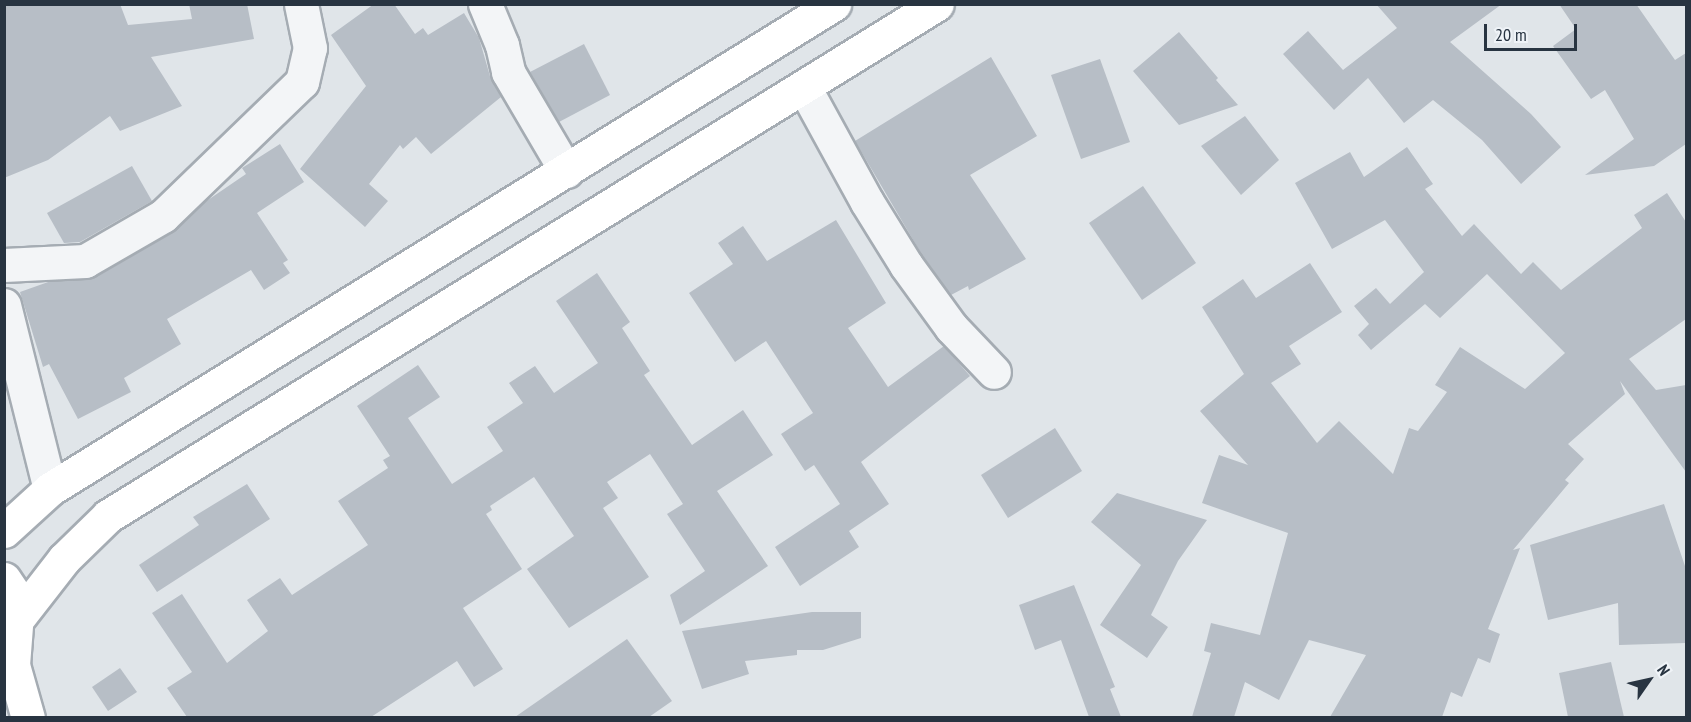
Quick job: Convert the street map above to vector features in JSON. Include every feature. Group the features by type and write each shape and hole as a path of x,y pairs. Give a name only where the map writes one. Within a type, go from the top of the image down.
{"main road":[{"path":"4,531 50,489 834,4"},
{"path":"13,630 64,559 108,516 937,4"},
{"path":"4,579 18,600 13,630 13,665 28,717"}],"street":[{"path":"4,265 85,261 163,216 302,82 310,48 301,4"},
{"path":"485,4 508,72 566,171"},
{"path":"804,87 867,202 906,265 951,327 993,372"},
{"path":"4,305 50,489"}],"building":[{"path":"4,4 120,4 128,25 192,19 189,4 247,4 254,39 151,57 182,106 120,131 110,116 48,160 4,178"},
{"path":"374,4 394,4 415,34 423,28 428,35 464,13 479,38 490,76 501,97 431,154 416,137 403,149 400,145 369,184 388,201 365,227 300,169 366,86 331,35"},
{"path":"1376,4 1502,4 1450,42 1531,114 1561,147 1521,184 1482,140 1433,100 1404,123 1368,78 1334,110 1283,54 1308,31 1343,70 1397,28"},
{"path":"1559,4 1636,4 1675,60 1686,53 1686,144 1654,166 1585,175 1634,139 1605,90 1591,99 1553,46 1576,29"},
{"path":"1179,32 1238,105 1179,125 1133,71"},
{"path":"584,44 610,95 559,122 530,72"},
{"path":"991,57 1037,136 970,175 1026,259 969,290 968,286 951,295 922,255 855,141"},
{"path":"1100,59 1130,142 1081,159 1051,75"},
{"path":"1245,116 1279,160 1241,195 1201,146"},
{"path":"280,144 304,182 257,213 288,260 283,263 290,273 264,290 251,270 167,319 181,344 124,378 131,392 78,419 49,364 43,367 20,292 51,281 94,277 173,232 205,202 246,174 242,168"},
{"path":"1407,147 1433,184 1425,189 1462,236 1474,224 1521,274 1533,262 1561,290 1642,228 1634,215 1667,193 1686,222 1686,319 1629,359 1656,390 1686,385 1686,472 1620,381 1625,394 1568,444 1584,459 1565,480 1569,483 1513,550 1520,548 1488,629 1500,634 1490,663 1478,658 1462,697 1451,692 1442,717 1330,717 1366,655 1309,640 1279,700 1245,682 1234,717 1192,717 1211,653 1204,651 1211,623 1260,635 1288,533 1202,503 1219,455 1248,465 1200,411 1244,374 1202,307 1243,279 1256,298 1310,263 1342,312 1289,346 1301,364 1271,383 1317,443 1339,421 1393,474 1409,428 1418,431 1447,392 1435,385 1460,347 1525,389 1565,353 1487,274 1440,318 1425,304 1371,350 1358,335 1369,324 1354,306 1376,288 1390,304 1424,272 1385,220 1332,249 1295,183 1350,152 1364,177"},
{"path":"132,166 152,201 80,242 64,243 47,213"},
{"path":"1143,186 1196,263 1142,300 1089,223"},
{"path":"836,220 886,303 848,328 888,387 944,346 970,376 861,462 889,504 849,531 859,547 800,586 775,547 840,504 814,465 805,471 781,434 813,413 766,341 735,362 689,293 733,264 718,243 743,226 767,261"},
{"path":"597,273 630,322 622,328 650,371 644,375 692,445 743,410 773,455 717,491 768,566 680,625 670,595 705,571 667,514 683,504 650,454 607,482 618,498 603,508 649,577 569,628 527,569 574,536 534,477 490,506 492,510 486,514 522,569 463,608 503,669 474,687 457,661 371,717 187,717 167,688 192,672 152,613 182,594 227,663 268,631 247,600 280,578 292,595 368,545 338,501 388,468 383,460 390,456 357,406 418,365 440,397 408,418 452,484 503,451 487,427 523,403 509,383 535,366 554,393 598,363 556,301"},
{"path":"1055,428 1082,471 1008,518 981,475"},
{"path":"247,484 270,519 157,592 139,565 199,525 193,517"},
{"path":"1117,493 1207,520 1178,561 1151,615 1168,627 1147,658 1100,625 1141,565 1091,522"},
{"path":"1664,504 1686,569 1686,643 1619,645 1618,603 1548,620 1530,545"},
{"path":"1074,585 1115,687 1110,689 1121,717 1089,717 1061,640 1035,650 1019,605"},
{"path":"812,612 861,612 861,638 823,650 797,650 797,655 745,661 749,674 702,689 682,631"},
{"path":"627,639 672,701 649,717 515,717"},
{"path":"1611,662 1624,717 1568,717 1559,673"},
{"path":"120,668 137,692 108,711 92,687"}]}
